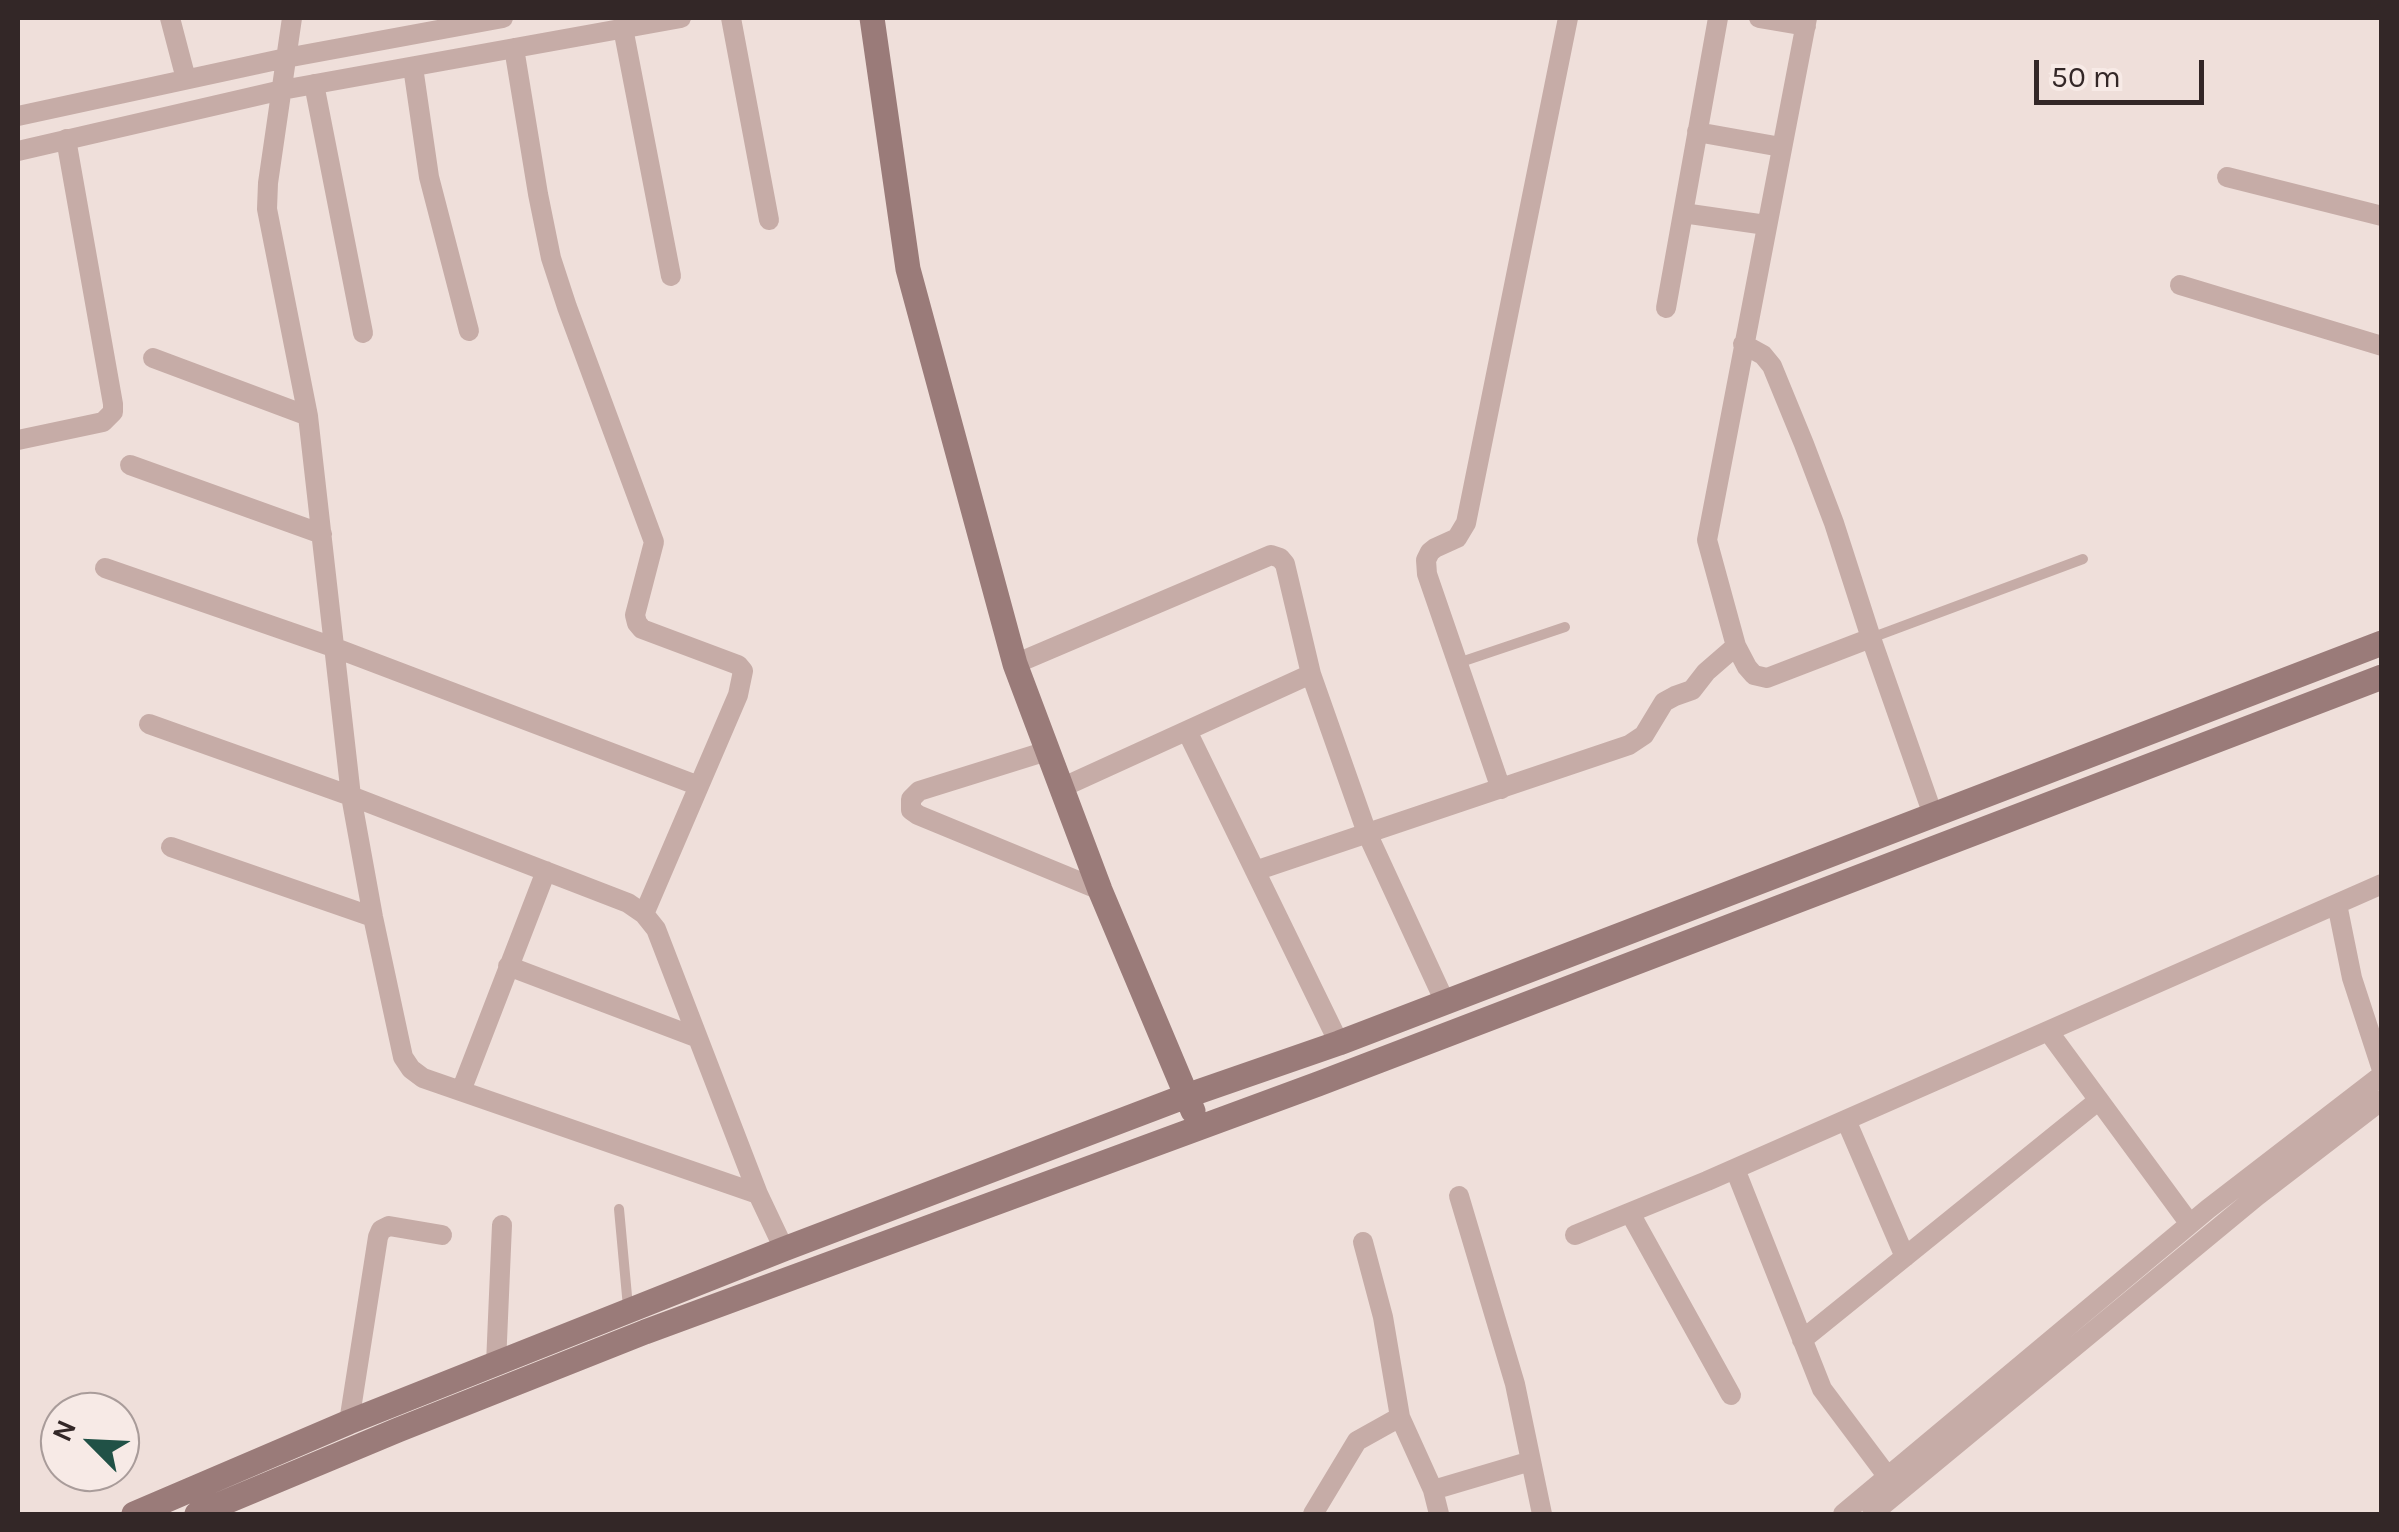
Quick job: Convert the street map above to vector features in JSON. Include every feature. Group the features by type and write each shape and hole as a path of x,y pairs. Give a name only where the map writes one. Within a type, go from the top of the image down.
{"main road":[{"path":"872,18 908,269 1014,664 1100,890 1200,1127"},
{"path":"197,1514 243,1480 349,1422 784,1249 1186,1096 1339,1043 2382,643"},
{"path":"134,1514 398,1430 645,1332 1200,1127 2382,677"}],"street":[{"path":"170,18 186,78"},
{"path":"292,18 267,209 308,416 351,796 403,1057 423,1078 758,1194"},
{"path":"18,116 186,78 503,18"},
{"path":"18,151 282,90 514,48 577,27 623,28 681,18"},
{"path":"731,18 769,220"},
{"path":"1501,789 1427,574 1426,560 1430,552 1460,534 1466,523 1568,18"},
{"path":"1666,308 1718,18"},
{"path":"1759,18 1806,22 1706,540 1736,646 1754,675 1768,678 1871,638"},
{"path":"623,28 671,276"},
{"path":"514,48 552,258 654,542 635,615 637,623 642,629 738,664 743,671 738,695 644,914"},
{"path":"413,67 430,177 469,330"},
{"path":"314,84 363,334"},
{"path":"1696,132 1782,147"},
{"path":"18,440 103,422 113,412 66,139"},
{"path":"2227,177 2382,216"},
{"path":"1682,213 1766,225"},
{"path":"2180,286 2382,346"},
{"path":"1743,344 1763,354 1772,366 1834,523 1932,815"},
{"path":"154,358 308,416"},
{"path":"130,464 322,534"},
{"path":"1014,664 1271,555 1280,558 1311,674 1367,832 1445,1002"},
{"path":"105,568 332,647 699,786"},
{"path":"1255,871 1636,741 1664,702 1692,690 1736,646"},
{"path":"1062,788 1311,674"},
{"path":"149,724 351,796 628,903 644,914 656,929 758,1194 784,1249"},
{"path":"1187,731 1339,1043"},
{"path":"1047,751 919,792 911,798 911,810 1100,890"},
{"path":"171,846 373,917"},
{"path":"460,1091 546,871"},
{"path":"1575,1235 2382,884"},
{"path":"1843,1514 2190,1224 2382,1072 2352,978 2337,904"},
{"path":"508,966 698,1038"},
{"path":"2048,1030 2190,1224"},
{"path":"1802,1340 2099,1100"},
{"path":"1872,1514 2257,1196 2382,1100"},
{"path":"1846,1120 1905,1257"},
{"path":"1735,1168 1826,1396 1888,1477"},
{"path":"1459,1196 1514,1384 1542,1514"},
{"path":"1630,1213 1731,1395"},
{"path":"349,1422 381,1230 389,1226 442,1236"},
{"path":"496,1364 502,1226"},
{"path":"1364,1242 1383,1316 1400,1416 1433,1490 1439,1514"},
{"path":"1313,1514 1357,1440 1400,1416"},
{"path":"1433,1490 1531,1461"}],"lane":[{"path":"1871,638 2084,559"},
{"path":"1458,663 1565,627"},
{"path":"618,1209 628,1311"}]}
